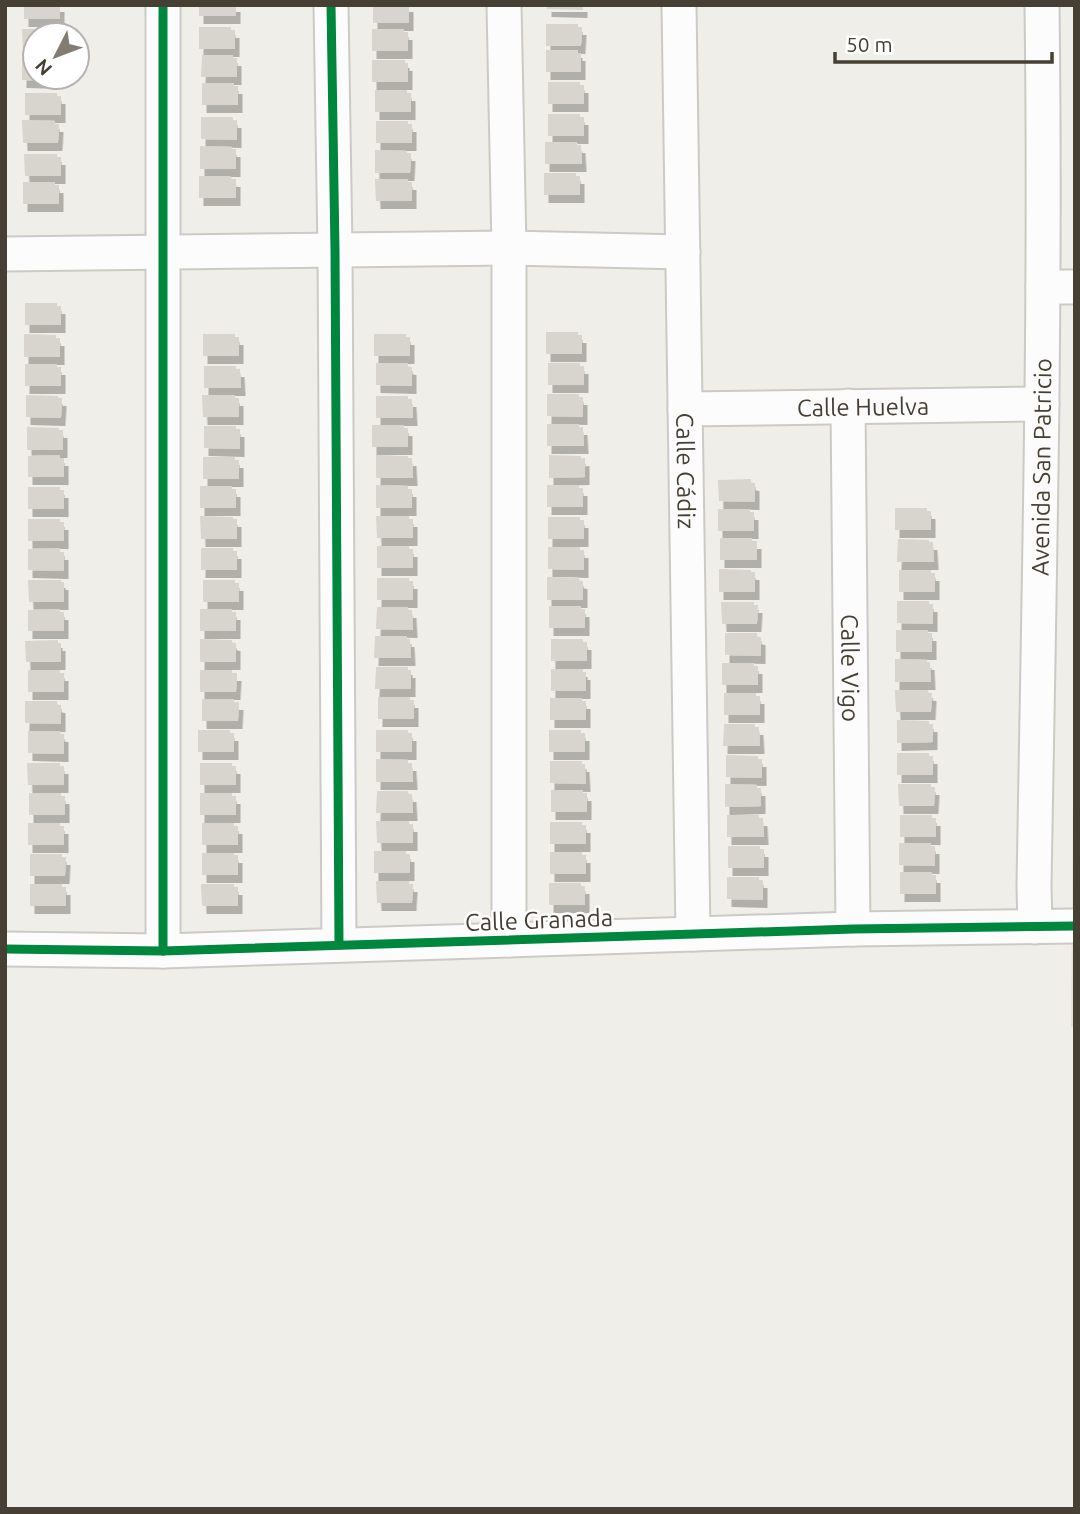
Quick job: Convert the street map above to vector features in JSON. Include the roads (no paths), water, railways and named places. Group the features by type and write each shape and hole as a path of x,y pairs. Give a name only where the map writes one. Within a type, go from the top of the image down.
{"street":[{"path":"163,5 163,951"},
{"path":"331,5 339,945"},
{"path":"504,5 509,248 509,940"},
{"name":"Calle Cádiz","path":"679,5 693,934"},
{"name":"Avenida San Patricio","path":"1035,927 1042,404 1059,287 1044,150 1042,5"},
{"path":"5,254 509,248 683,252"},
{"name":"Calle Huelva","path":"685,409 1042,404"},
{"name":"Calle Vigo","path":"848,407 853,929"},
{"name":"Calle Granada","path":"5,949 163,951 853,929 1075,926"}]}
